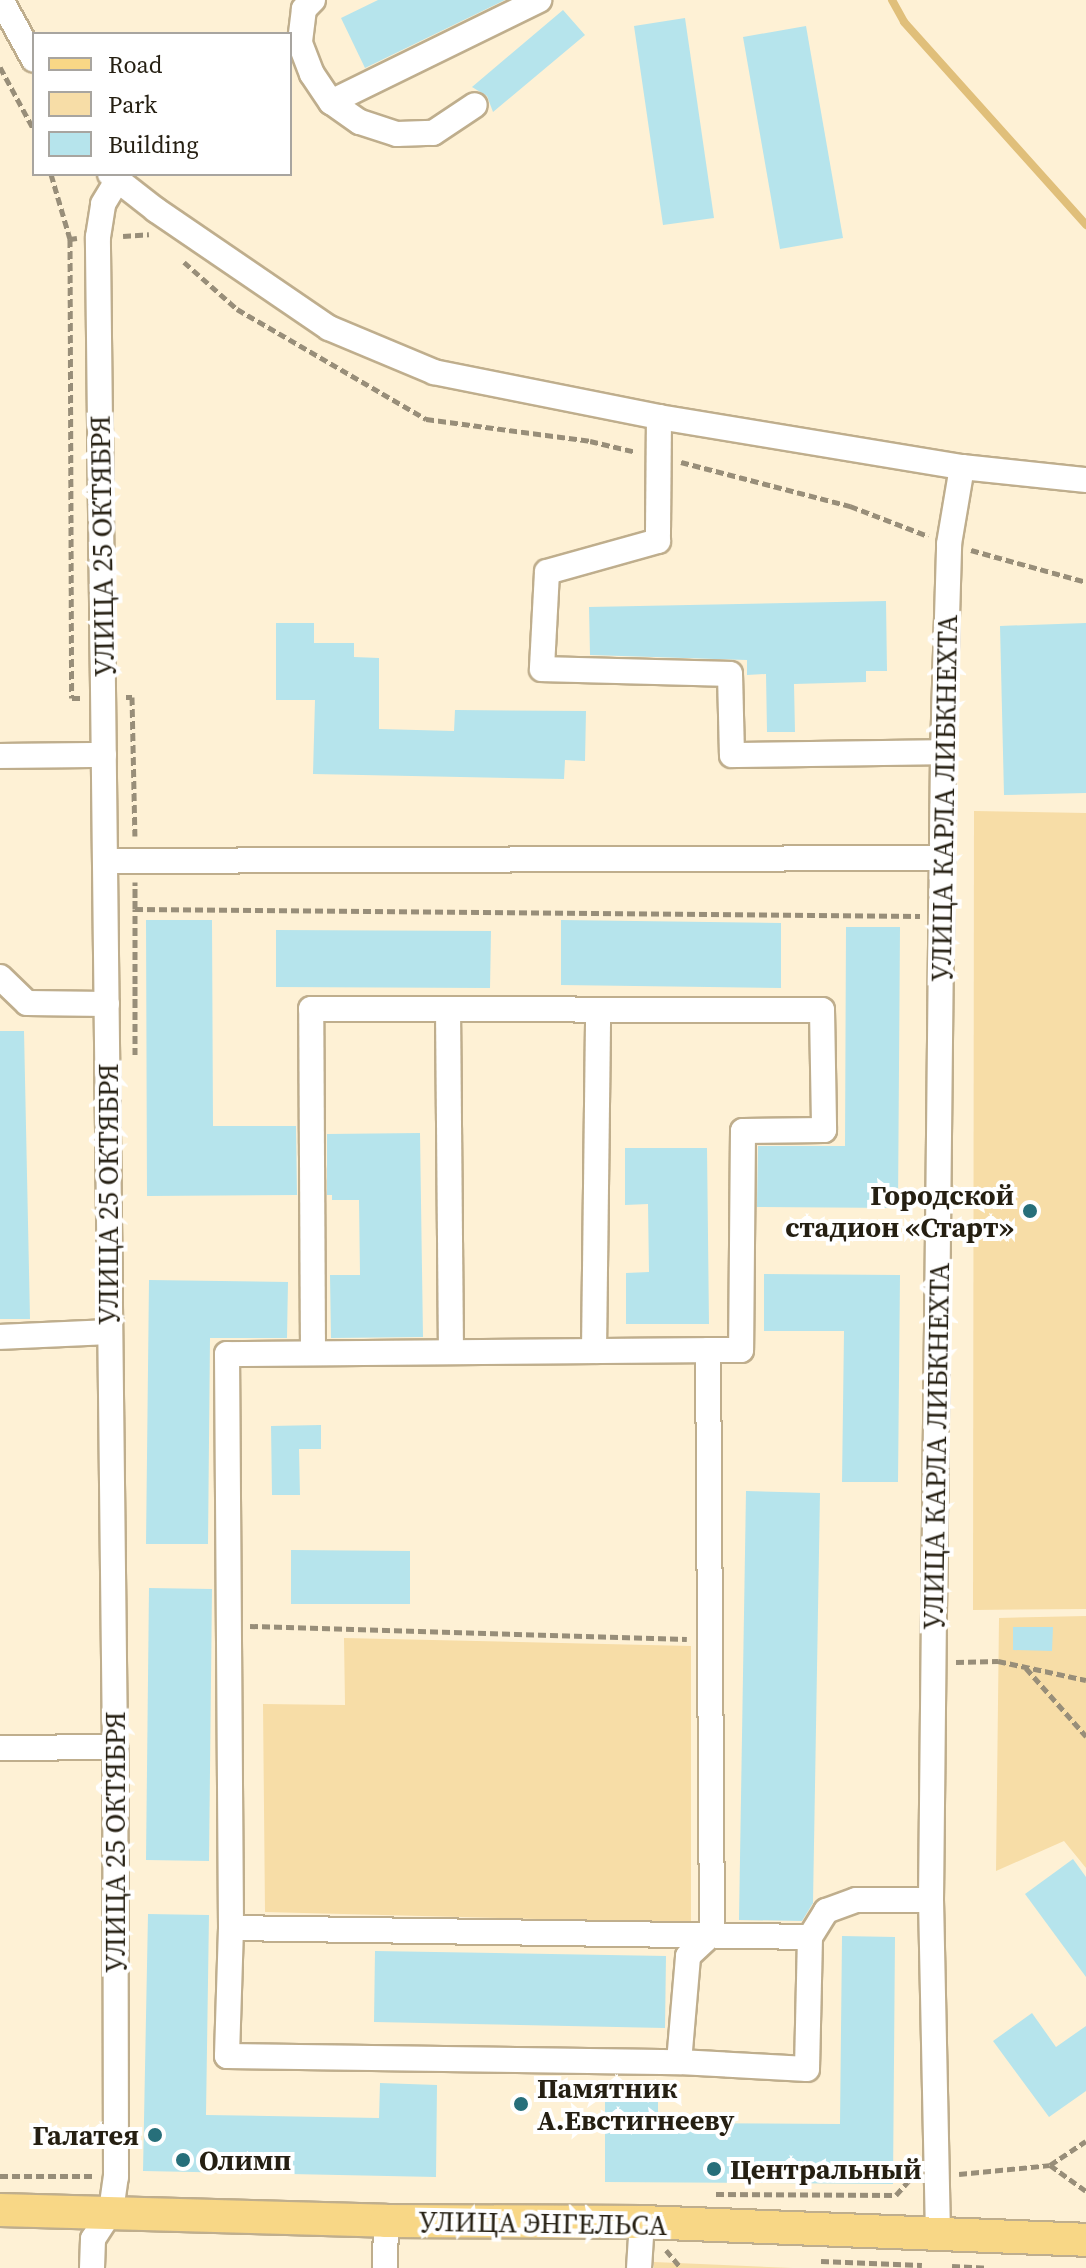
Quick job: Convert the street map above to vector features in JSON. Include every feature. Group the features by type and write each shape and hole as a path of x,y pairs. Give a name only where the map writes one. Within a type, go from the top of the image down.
{"main road":[{"name":"УЛИЦА ЭНГЕЛЬСА","path":"0,2210 386,2221 642,2222 1086,2240"}],"street":[{"path":"1,0 32,56"},
{"path":"313,0 304,9 300,43 312,74 331,102 360,122 397,134 433,133 475,105"},
{"path":"331,102 539,0"},
{"path":"113,178 329,328 434,372 659,417 962,467 1086,480"},
{"name":"УЛИЦА 25 ОКТЯБРЯ","path":"111,2211 116,2177 115,1747 98,237 103,204 113,178"},
{"path":"659,417 658,541 547,572 542,669 730,674 732,755 943,752"},
{"name":"УЛИЦА КАРЛА ЛИБКНЕХТА","path":"938,2234 931,1900 943,752 949,544 962,467"},
{"path":"0,756 104,755"},
{"path":"105,861 943,858"},
{"path":"0,977 27,1003"},
{"path":"0,1004 107,1004"},
{"path":"313,1352 311,1009 822,1010 824,1130 743,1131 741,1350 227,1354 231,1928 227,2056 679,2062 807,2069 810,1937 826,1911 856,1900 931,1900"},
{"path":"448,1009 451,1351"},
{"path":"594,1351 598,1010"},
{"path":"0,1337 109,1332"},
{"path":"679,2062 688,1956 712,1934 708,1350"},
{"path":"0,1748 115,1747"},
{"path":"231,1928 810,1937"},
{"path":"92,2268 93,2239 111,2211"},
{"path":"385,2268 386,2221"},
{"path":"639,2268 642,2222"}],"path":[{"path":"0,67 32,126"},
{"path":"135,1068 135,909 925,916"},
{"path":"229,1626 710,1640"},
{"path":"934,1662 998,1661 1086,1680"},
{"path":"1025,1667 1086,1736"},
{"path":"910,2177 1050,2165 1086,2141"},
{"path":"870,2195 896,2195 910,2177 910,2161"},
{"path":"1050,2165 1086,2191"}],"green space":[{"name":"Городской стадион «Старт»","path":"974,811 1086,813 1086,1609 973,1610"},
{"path":"1086,1616 1086,1868 1064,1841 996,1871 999,1618"},
{"path":"344,1638 691,1646 691,1923 265,1912 263,1704 345,1705"},
{"path":"654,2262 793,2268 654,2268"}],"building":[{"path":"378,0 505,0 365,68 341,18"},
{"path":"563,10 585,35 493,112 487,96 472,87"},
{"path":"685,18 714,218 663,225 634,26"},
{"path":"806,26 843,238 780,249 743,37"},
{"path":"886,601 887,671 866,671 866,682 794,684 795,732 767,732 766,674 747,675 747,660 590,655 589,607"},
{"path":"276,623 314,623 314,643 354,643 354,657 379,658 379,729 454,731 455,710 586,711 585,761 565,760 564,779 313,774 315,700 276,700"},
{"path":"1086,623 1086,793 1004,795 1000,626"},
{"path":"146,920 212,920 213,1126 296,1126 297,1195 147,1196"},
{"path":"561,920 781,923 781,988 561,985"},
{"path":"846,927 900,927 898,1208 757,1207 758,1146 845,1146"},
{"path":"276,930 491,931 490,988 276,987"},
{"path":"0,1031 24,1031 30,1319 0,1319"},
{"path":"420,1133 423,1337 331,1338 330,1275 360,1275 359,1200 332,1200 332,1195 327,1195 327,1134"},
{"path":"625,1148 707,1148 709,1324 626,1324 626,1273 649,1272 648,1204 625,1205"},
{"path":"764,1274 900,1275 898,1482 842,1482 844,1331 764,1331"},
{"path":"149,1280 288,1282 287,1338 210,1338 208,1544 146,1544"},
{"path":"321,1425 321,1449 299,1449 300,1495 272,1495 271,1426"},
{"path":"746,1491 820,1493 813,1903 802,1921 739,1920"},
{"path":"291,1550 410,1551 410,1604 291,1604"},
{"path":"149,1588 212,1589 209,1861 146,1860"},
{"path":"1013,1627 1053,1627 1052,1651 1013,1650"},
{"path":"1073,1859 1086,1877 1086,1977 1025,1894"},
{"path":"148,1914 209,1915 206,2115 379,2118 380,2083 437,2085 436,2177 143,2171"},
{"path":"842,1936 895,1937 893,2184 605,2182 605,2084 658,2084 658,2123 840,2124"},
{"path":"375,1951 666,1956 665,2028 374,2022"},
{"path":"1032,2013 1056,2047 1086,2026 1086,2091 1049,2117 993,2041"}],"waterway":[{"path":"892,0 904,22 1086,225"}],"place":[{"name":"Городской стадион «Старт»","path":"1030,1211"},
{"name":"Памятник А.Евстигнееву","path":"521,2104"},
{"name":"Галатея","path":"155,2135"},
{"name":"Олимп","path":"183,2160"},
{"name":"Центральный","path":"714,2169"}]}
